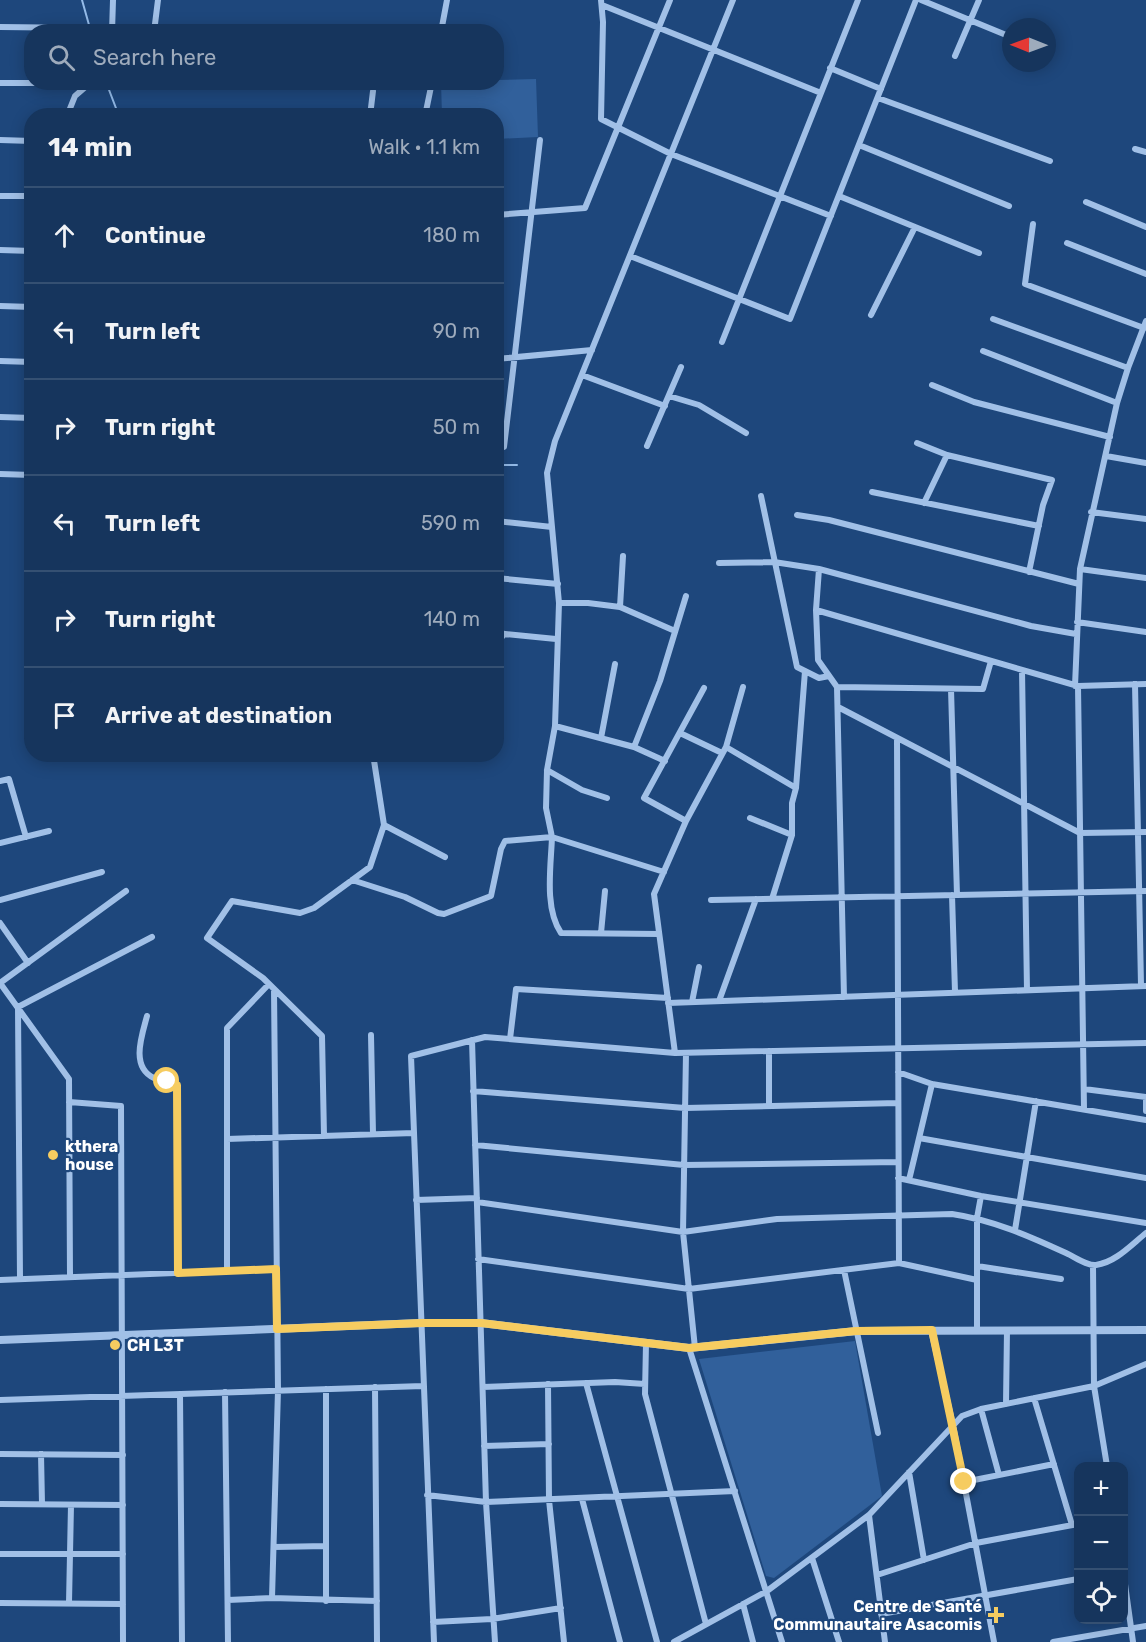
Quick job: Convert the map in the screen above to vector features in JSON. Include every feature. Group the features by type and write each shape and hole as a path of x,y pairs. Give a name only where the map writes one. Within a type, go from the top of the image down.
{"street":[{"path":"112,24 113,0"},
{"path":"155,24 158,0"},
{"path":"442,24 447,0"},
{"path":"504,214 585,208 670,0"},
{"path":"659,934 561,933 555,924 551,908 552,837 546,808 547,770 555,726 556,639 559,603 547,473 555,441 733,0"},
{"path":"722,342 858,0"},
{"path":"630,256 790,319 881,89 919,0 1002,33"},
{"path":"955,56 979,0"},
{"path":"820,93 659,28 602,2 601,119 671,154 831,216"},
{"path":"0,27 24,27"},
{"path":"831,68 881,89"},
{"path":"0,83 24,83"},
{"path":"70,108 75,96 82,90"},
{"path":"427,108 430,90"},
{"path":"371,108 373,91"},
{"path":"878,98 1050,160"},
{"path":"0,140 24,141"},
{"path":"504,447 540,140"},
{"path":"859,145 1009,206"},
{"path":"1135,149 1146,152"},
{"path":"0,196 24,196"},
{"path":"839,196 979,253"},
{"path":"1086,202 1146,227"},
{"path":"1033,224 1025,284 1145,325 1117,403 1080,569 1076,634 1084,1109"},
{"path":"872,315 915,227"},
{"path":"1067,243 1146,274"},
{"path":"0,250 24,251"},
{"path":"0,306 24,307"},
{"path":"993,319 1128,368"},
{"path":"1138,344 1146,347"},
{"path":"504,358 592,351"},
{"path":"982,351 1117,403"},
{"path":"0,361 24,362"},
{"path":"647,446 681,367"},
{"path":"582,375 664,406"},
{"path":"932,385 974,402 1110,437"},
{"path":"669,396 699,405 746,433"},
{"path":"0,417 24,418"},
{"path":"917,443 947,455 1052,480 1029,572"},
{"path":"924,503 947,455"},
{"path":"1106,456 1146,463"},
{"path":"0,474 24,475"},
{"path":"872,492 1039,526"},
{"path":"761,496 796,667 819,678 829,676"},
{"path":"1091,512 1146,519"},
{"path":"797,515 830,520 1079,584"},
{"path":"504,522 552,527"},
{"path":"620,607 622,556"},
{"path":"719,563 774,561 819,569 1031,626 1076,634"},
{"path":"819,569 816,610 818,660 837,687 844,997"},
{"path":"1080,569 1146,578"},
{"path":"504,579 558,584"},
{"path":"634,747 660,681 686,596"},
{"path":"559,603 588,603 620,607 675,632"},
{"path":"816,610 1077,686 1146,684"},
{"path":"1077,622 1146,632"},
{"path":"504,633 556,639"},
{"path":"837,687 983,689 991,661"},
{"path":"601,738 615,664"},
{"path":"1022,670 1026,990"},
{"path":"772,899 792,835 792,802 796,788 805,671"},
{"path":"510,1039 516,989 692,1002 1143,986 1135,684"},
{"path":"675,1053 654,894 686,821 724,750 743,687"},
{"path":"686,821 644,798 704,688"},
{"path":"951,689 955,992"},
{"path":"838,707 1080,833 1146,832"},
{"path":"555,726 634,747 665,760"},
{"path":"680,733 724,750 796,788"},
{"path":"897,738 899,1263"},
{"path":"324,1136 322,1036 271,986 207,938 231,901 300,913 314,908 370,867 384,825 374,762"},
{"path":"547,770 582,790 607,798"},
{"path":"0,781 9,779 26,837"},
{"path":"750,818 792,835"},
{"path":"384,825 445,856"},
{"path":"0,843 49,831"},
{"path":"352,880 405,897 444,914 491,896 501,849 505,841 552,837 664,872"},
{"path":"0,900 102,872"},
{"path":"70,1277 69,1079 0,983 126,891"},
{"path":"601,933 605,891"},
{"path":"711,900 1142,891"},
{"path":"719,1001 756,899"},
{"path":"0,923 28,963"},
{"path":"18,1008 152,937"},
{"path":"692,1002 699,967"},
{"path":"271,986 278,1390 272,1598"},
{"path":"227,1271 227,1028 271,986"},
{"path":"18,1008 20,1279"},
{"path":"147,1016 139,1048 142,1065 153,1077 177,1085 178,1273"},
{"path":"371,1035 374,1134"},
{"path":"434,1642 411,1056 485,1037 675,1053 1146,1043"},
{"path":"472,1040 486,1502 495,1642"},
{"path":"769,1051 769,1106"},
{"path":"686,1053 683,1232 692,1348 782,1642"},
{"path":"898,1072 932,1084 1146,1120"},
{"path":"909,1180 932,1084"},
{"path":"1084,1089 1146,1097 1146,1111"},
{"path":"473,1091 685,1108 898,1103"},
{"path":"1015,1230 1035,1101"},
{"path":"69,1102 121,1106 123,1642"},
{"path":"227,1139 414,1133"},
{"path":"919,1137 1146,1178"},
{"path":"475,1145 684,1165 898,1162"},
{"path":"898,1178 1019,1203 1146,1223"},
{"path":"977,1330 977,1218 981,1196"},
{"path":"416,1200 477,1200 683,1232 777,1219 952,1214 977,1218 1015,1230 1093,1266 1119,1255 1146,1233"},
{"path":"478,1258 689,1289 899,1263 977,1280"},
{"path":"977,1266 1061,1279"},
{"path":"1093,1266 1094,1386 1106,1462"},
{"path":"0,1280 276,1269"},
{"path":"844,1270 878,1433"},
{"path":"0,1341 421,1323 481,1323 692,1348 856,1331 1146,1330"},
{"path":"932,1330 953,1425 994,1642"},
{"path":"1006,1404 1007,1330"},
{"path":"646,1343 645,1394 706,1624"},
{"path":"675,1642 767,1592 869,1515 962,1416 981,1409 1094,1386 1146,1364"},
{"path":"483,1387 615,1382 645,1384"},
{"path":"586,1383 657,1642"},
{"path":"548,1384 549,1500 564,1642"},
{"path":"0,1400 423,1386"},
{"path":"375,1387 377,1642"},
{"path":"326,1601 327,1389"},
{"path":"225,1392 228,1642"},
{"path":"180,1394 182,1642"},
{"path":"1034,1398 1074,1522"},
{"path":"981,1409 999,1475"},
{"path":"484,1446 549,1444"},
{"path":"0,1454 123,1455"},
{"path":"41,1454 42,1504"},
{"path":"964,1482 1054,1464"},
{"path":"909,1472 924,1560"},
{"path":"428,1496 486,1502 735,1491"},
{"path":"582,1499 620,1642"},
{"path":"0,1504 123,1505"},
{"path":"69,1604 71,1505"},
{"path":"869,1515 885,1642"},
{"path":"876,1575 976,1544 1074,1525"},
{"path":"274,1547 326,1546"},
{"path":"0,1554 123,1554"},
{"path":"812,1558 839,1642"},
{"path":"881,1614 1074,1580"},
{"path":"228,1600 272,1598 376,1601"},
{"path":"0,1602 123,1604"},
{"path":"743,1604 753,1642"},
{"path":"1128,1606 1133,1642"},
{"path":"433,1622 492,1619 561,1608"},
{"path":"1053,1642 1146,1626"}],"shaded area":[{"path":"536,79 538,137 504,139 504,108 442,108 441,90 504,90 504,80"},
{"path":"855,1341 882,1496 774,1578 766,1576 699,1359"}],"waterway":[{"path":"82,0 89,24"},
{"path":"109,90 116,108"},
{"path":"504,465 517,465"}],"place":[{"name":"kthera house","path":"53,1155"},
{"name":"CH L3T","path":"115,1345"},
{"name":"Centre de Santé Communautaire Asacomis","path":"996,1615"}],"route":[{"path":"167,1081 177,1085 178,1273 276,1269 277,1329 481,1323 689,1348 856,1331 932,1330 964,1482"}]}
